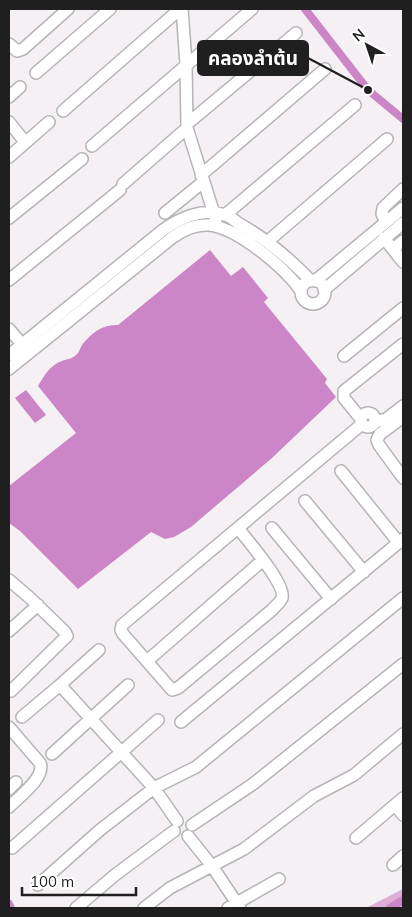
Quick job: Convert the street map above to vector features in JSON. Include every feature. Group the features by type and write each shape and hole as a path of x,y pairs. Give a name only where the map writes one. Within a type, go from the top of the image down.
{"street":[{"path":"9,44 17,51 23,48 68,9"},
{"path":"36,73 110,9"},
{"path":"181,9 186,64 187,126 202,178 220,214 218,227"},
{"path":"63,111 181,9"},
{"path":"92,146 252,9"},
{"path":"9,280 121,187 187,126 296,33"},
{"path":"165,213 325,69"},
{"path":"9,97 20,88"},
{"path":"220,214 355,105"},
{"path":"9,122 25,142"},
{"path":"9,157 49,122"},
{"path":"268,242 387,139"},
{"path":"9,218 82,160"},
{"path":"386,222 382,214 383,208 403,190"},
{"path":"301,292 303,287 403,208"},
{"path":"9,369 25,349 107,283 174,222 191,215 220,214 251,230 284,255 313,281 321,284 324,290 323,297 315,304 305,301 294,281 278,266 234,234 218,227 203,225 191,227 183,231 107,283"},
{"path":"324,290 403,223"},
{"path":"384,238 403,262"},
{"path":"393,250 403,241"},
{"path":"344,356 403,308"},
{"path":"9,329 25,349"},
{"path":"361,421 344,398 344,391 403,344"},
{"path":"9,355 25,349"},
{"path":"238,528 263,560 282,591 282,598 272,610 178,688 172,690 123,634 121,630 122,625 238,528 361,421 364,414 370,414 374,417 375,422 386,419 403,406"},
{"path":"403,417 380,434 377,440 403,478"},
{"path":"181,722 401,541 341,471"},
{"path":"306,501 364,572"},
{"path":"272,528 331,599"},
{"path":"147,661 263,560"},
{"path":"9,580 38,605 67,636 11,690"},
{"path":"38,885 90,837 154,788 196,767 403,598"},
{"path":"9,631 38,605"},
{"path":"22,717 99,650"},
{"path":"60,685 154,788 179,836 253,784 403,664"},
{"path":"52,754 128,685"},
{"path":"12,848 158,720"},
{"path":"9,727 40,763 42,768 35,781 9,807"},
{"path":"144,908 170,888 254,842 314,796 354,775 403,734"},
{"path":"356,838 399,801 403,815"},
{"path":"76,908 183,819 187,820 190,830 235,907 279,879"},
{"path":"393,865 403,856"}],"shaded area":[{"path":"210,250 231,276 243,267 268,298 264,302 327,379 325,383 336,397 272,458 191,527 174,537 165,539 151,532 78,589 20,531 9,523 9,486 76,433 38,386 51,368 78,353 82,345 93,333 107,326 118,325"},
{"path":"26,390 46,415 35,423 15,398"},
{"path":"403,889 403,908 366,908"}],"waterway":[{"path":"305,9 368,90 403,119"},
{"path":"390,908 403,900"},
{"path":"9,904 11,908"}],"place":[{"name":"คลองลำต้น","path":"368,90"}]}
